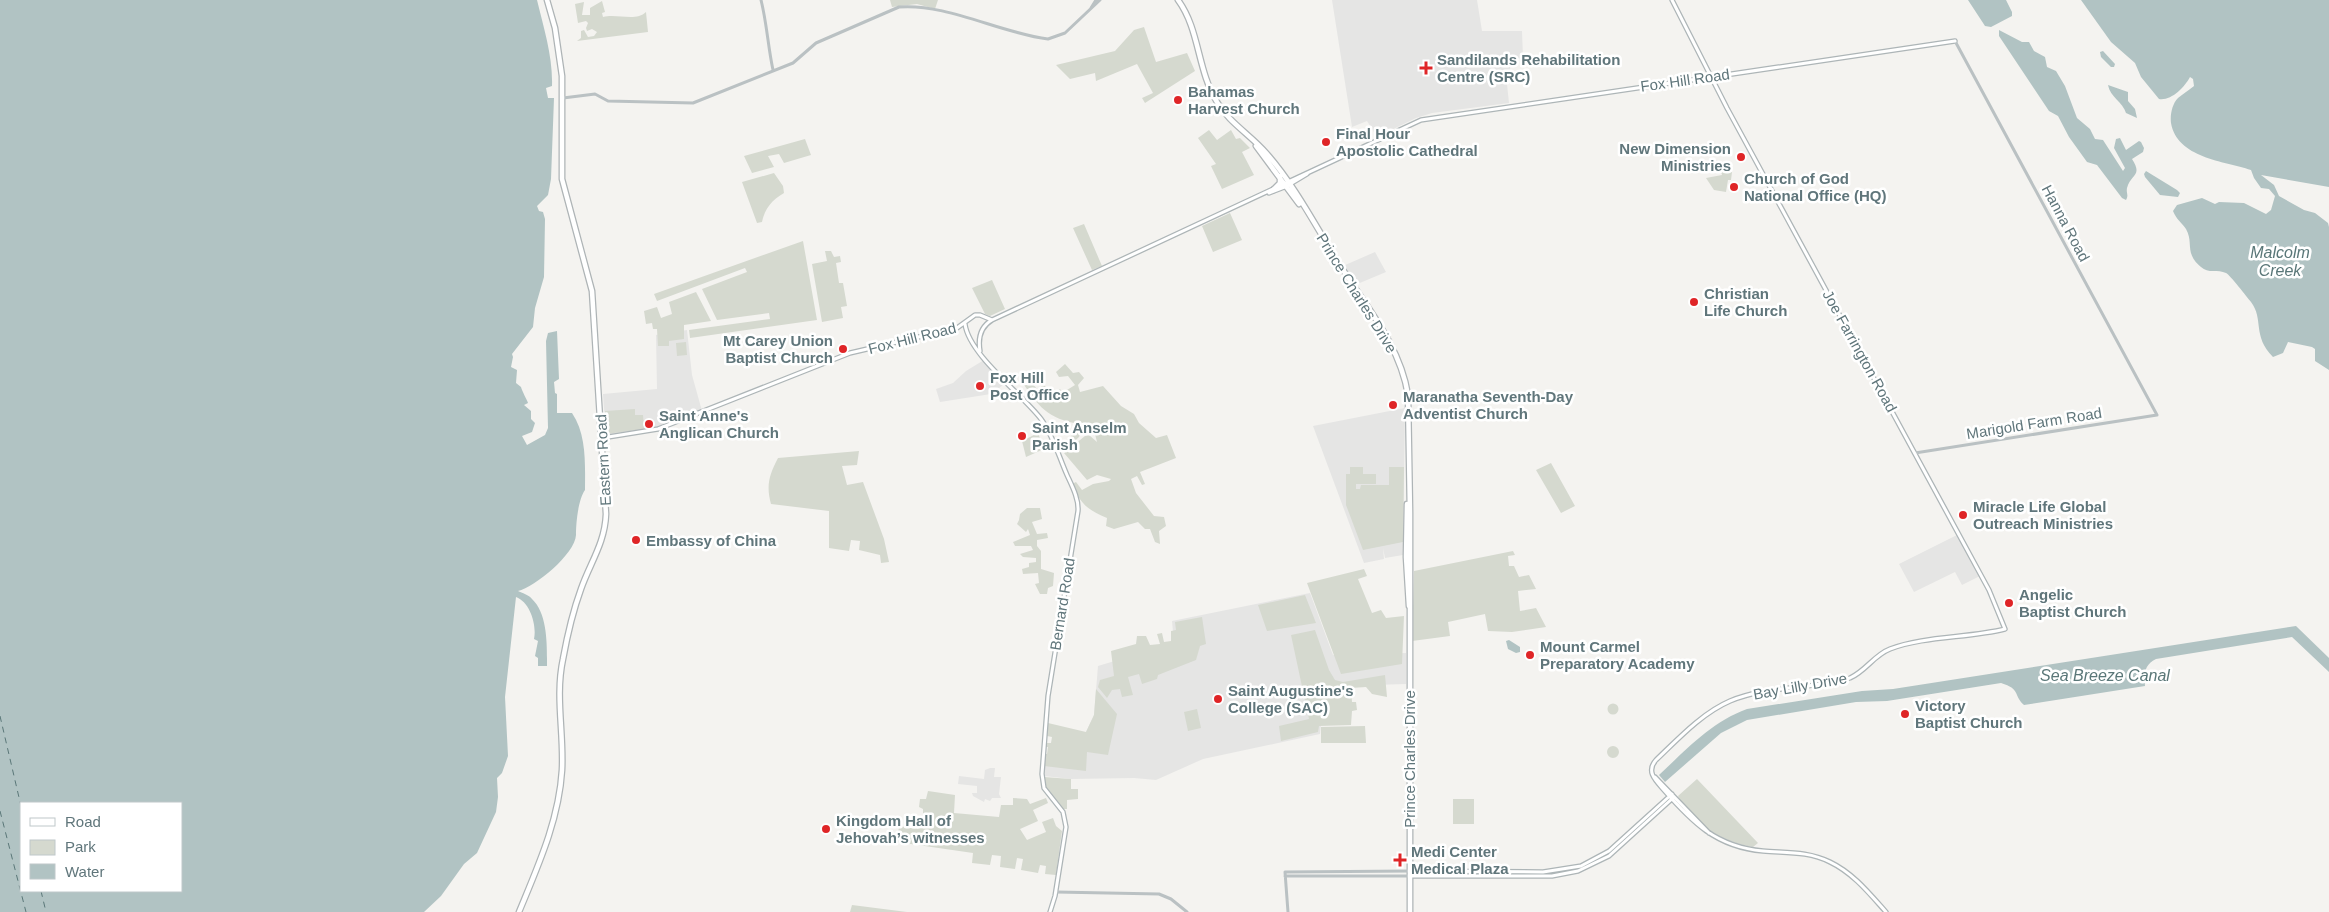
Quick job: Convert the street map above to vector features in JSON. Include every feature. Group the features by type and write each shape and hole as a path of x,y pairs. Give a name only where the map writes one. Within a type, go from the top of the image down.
{"highway":[{"name":"Eastern Road","path":"519,912 551,827 560,783 559,686 563,659 581,589 598,554 606,519 592,291 562,179 563,98 555,28 547,0"},
{"name":"Prince Charles Drive","path":"1178,0 1189,18 1206,81 1213,96 1224,113 1268,155 1311,219"},
{"name":"Prince Charles Drive","path":"1246,134 1287,185 1311,219 1381,327 1402,368 1408,395 1410,912"},
{"path":"1273,190 1280,183 1280,176"}],"main road":[{"name":"Joe Farrington Road","path":"1672,0 1710,76 1989,590 2005,629"},
{"name":"Fox Hill Road","path":"986,324 1287,185 1396,131 1427,119 1955,41"},
{"path":"1700,78 1705,74 1705,66"},
{"path":"1715,84 1714,79 1719,75"},
{"name":"Fox Hill Road","path":"1264,195 1287,185"},
{"name":"Fox Hill Road","path":"602,438 658,429 850,353 957,328 975,315 986,316"},
{"path":"986,316 992,320"},
{"path":"965,324 966,330 977,343 986,324 986,316"},
{"path":"957,328 966,330"},
{"name":"Bernard Road","path":"977,343 980,351 1005,383 1040,418 1058,454 1078,503 1048,696 1042,774 1046,793 1060,808 1066,820 1067,835 1060,856 1056,892 1050,912"},
{"name":"Bay Lilly Drive","path":"1672,797 1654,777 1651,768 1656,760 1704,717 1730,701 1755,694 1850,678 1880,654 1899,646 2005,629"},
{"path":"1410,874 1552,876 1578,871 1609,856 1672,797 1692,822 1710,834 1742,848 1799,853 1829,861 1852,876 1886,912"}],"street":[{"path":"761,0 768,26 766,39 773,70"},
{"path":"1091,8 1096,0"},
{"path":"563,98 595,94 608,101 688,104 798,60 816,43 899,7 911,6 932,10 1048,39 1064,34 1100,0"},
{"name":"Hanna Road","path":"1955,41 2157,415"},
{"name":"Marigold Farm Road","path":"1915,453 2157,415"},
{"path":"1288,912 1285,874 1410,874"},
{"path":"1056,892 1159,894 1171,899 1187,912"}],"shaded area":[{"name":"Sandilands Rehabilitation Centre (SRC)","path":"1332,0 1477,0 1482,31 1522,31 1523,58 1509,60 1511,75 1506,75 1509,103 1432,113 1416,118 1377,137 1367,121 1352,127"},
{"path":"1375,252 1386,272 1355,285 1343,266"},
{"path":"687,330 692,375 702,411 658,427 606,435 603,394 657,389 656,335"},
{"path":"984,360 1003,385 991,394 940,402 936,389 953,383 966,371"},
{"path":"1405,408 1403,555 1385,558 1383,548 1384,559 1364,563 1313,426"},
{"path":"1957,535 1980,576 1962,585 1955,572 1914,592 1899,564"},
{"name":"Saint Augustine's College (SAC)","path":"1310,593 1333,655 1406,653 1406,684 1340,686 1322,714 1320,734 1203,759 1156,780 1134,778 1071,779 1044,776 1045,759 1083,761 1086,732 1094,715 1098,666 1174,643 1172,621"},
{"path":"995,768 994,777 1001,777 999,794 1001,798 992,798 990,801 985,799 984,802 973,796 972,793 977,793 977,786 958,784 959,776 984,779 985,770"}],"green space":[{"path":"890,0 938,0 935,9 917,4 892,7"},
{"path":"602,1 605,12 602,13 603,17 631,17 642,15 646,12 648,32 577,41 581,38 581,31 584,30 588,37 594,36 597,32 592,29 587,31 588,23 586,21 578,23 575,4 584,2 582,15 590,15 590,8"},
{"path":"1144,27 1156,62 1187,53 1195,71 1145,103 1142,98 1153,93 1137,64 1096,81 1095,73 1070,79 1056,65 1115,51 1134,30"},
{"path":"1209,130 1217,140 1231,130 1236,139 1240,138 1250,148 1242,152 1254,175 1222,189 1211,166 1216,164 1198,138"},
{"path":"805,139 811,155 784,163 779,154 768,156 774,167 752,173 744,156"},
{"path":"1721,171 1732,172 1731,180 1728,180 1726,192 1714,190 1706,178 1722,175"},
{"path":"774,173 783,186 784,193 770,205 762,222 757,223 742,182"},
{"path":"1230,213 1242,240 1213,252 1202,226"},
{"path":"1084,224 1102,266 1092,270 1073,228"},
{"path":"803,241 817,320 690,338 689,330 770,319 769,313 717,320 702,289 747,272 745,268 657,301 654,294"},
{"path":"825,251 831,251 834,257 840,256 841,262 836,263 839,283 843,283 847,306 841,307 843,318 822,322 812,264 827,261"},
{"path":"992,280 1005,309 990,316 985,314 972,288"},
{"path":"696,292 711,321 684,325 684,339 669,341 669,346 658,346 657,329 653,329 652,323 646,324 644,311 657,307 661,318 672,314 669,302"},
{"path":"686,342 687,355 677,356 676,343"},
{"path":"1065,364 1073,373 1079,372 1084,378 1078,385 1080,392 1103,386 1121,406 1134,414 1139,423 1156,438 1167,435 1176,458 1140,472 1145,484 1142,485 1137,476 1131,479 1136,493 1154,516 1164,517 1166,526 1159,531 1160,544 1155,542 1150,529 1145,529 1138,522 1114,529 1106,526 1107,518 1085,505 1075,491 1072,484 1076,482 1082,490 1093,484 1111,479 1097,475 1087,480 1064,453 1085,436 1089,435 1097,442 1093,426 1074,423 1048,413 1036,401 1020,379 1025,374 1044,398 1041,386 1045,386 1055,394 1060,389 1067,398 1067,390 1075,385 1068,376 1059,377 1056,372"},
{"path":"635,409 635,415 643,415 644,429 606,434 605,411"},
{"path":"1079,428 1082,431 1079,437 1067,448 1063,447 1063,444"},
{"path":"1038,433 1044,449 1026,457 1022,441"},
{"path":"859,451 857,465 842,466 847,485 863,482 884,539 889,562 881,563 880,555 859,550 860,541 851,540 849,551 829,548 829,511 771,504 769,481 778,458"},
{"path":"1551,463 1575,506 1561,513 1536,470"},
{"path":"1350,467 1363,467 1363,474 1376,474 1376,484 1356,484 1356,489 1360,489 1361,485 1389,485 1389,467 1404,467 1403,542 1363,550 1346,505 1346,474 1350,474"},
{"path":"1027,508 1040,508 1042,519 1032,522 1037,534 1047,533 1048,538 1037,540 1037,546 1041,551 1041,569 1054,573 1053,586 1048,588 1047,594 1040,594 1035,584 1039,583 1038,573 1023,574 1022,569 1029,567 1029,563 1036,562 1036,558 1023,557 1020,554 1033,550 1031,546 1015,546 1013,542 1030,535 1028,529 1026,532 1017,524 1020,514"},
{"path":"1513,551 1515,555 1508,556 1509,566 1514,566 1519,577 1529,575 1536,589 1518,591 1520,611 1536,608 1546,627 1512,632 1488,631 1485,614 1448,622 1450,636 1412,641 1414,571"},
{"path":"1364,569 1367,576 1358,579 1372,613 1381,610 1386,618 1404,616 1402,664 1341,674 1307,583"},
{"path":"1305,595 1316,623 1267,631 1258,605"},
{"path":"1202,617 1206,644 1200,646 1196,660 1158,675 1157,679 1142,684 1139,674 1128,677 1133,695 1122,697 1120,689 1112,690 1107,698 1098,687 1100,680 1114,676 1111,651 1136,644 1137,636 1146,636 1150,645 1160,644 1157,634 1162,633 1164,642 1171,641 1171,631 1176,630 1175,622"},
{"path":"1315,630 1329,670 1335,680 1343,682 1385,675 1387,697 1372,694 1366,687 1351,688 1352,702 1356,702 1357,710 1352,711 1351,725 1319,726 1318,732 1281,741 1279,726 1309,719 1291,635"},
{"path":"1096,689 1117,714 1108,755 1087,752 1086,771 1044,766 1048,747 1046,747 1046,743 1051,743 1052,737 1047,736 1048,723 1086,732 1094,715"},
{"path":"1613,703 1619,709 1613,715 1607,709"},
{"path":"1197,709 1201,728 1188,731 1184,712"},
{"path":"1365,726 1366,743 1321,743 1321,727"},
{"path":"1611,746 1615,746 1619,752 1615,758 1611,758 1607,754 1607,750"},
{"path":"1044,777 1071,779 1071,789 1078,789 1078,799 1067,800 1067,809 1063,809 1046,790"},
{"path":"1697,779 1758,843 1753,847 1731,841 1700,824 1691,816 1678,796"},
{"path":"928,791 955,795 954,813 999,817 1001,805 1013,805 1013,798 1027,799 1030,804 1046,798 1048,803 1033,810 1038,821 1020,829 1027,840 1046,832 1042,822 1053,818 1056,826 1062,831 1056,875 1045,874 1046,866 1040,865 1038,873 1021,870 1023,859 1017,858 1015,869 1000,867 1001,856 992,855 990,865 972,863 973,853 897,842 899,826 918,829 923,823 923,809 919,807 920,799 926,799"},
{"path":"1453,799 1474,799 1474,824 1453,824"},
{"path":"852,905 907,912 850,912"}],"water":[{"path":"0,0 537,0 551,64 552,86 546,88 548,98 554,98 551,179 548,195 537,206 539,211 543,212 545,219 544,277 535,308 533,327 512,354 511,367 517,370 516,383 521,387 528,403 524,405 531,411 531,419 535,423 532,432 522,436 527,445 545,435 548,428 546,341 548,333 557,331 559,379 554,382 555,393 557,394 557,413 572,413 577,422 583,440 585,490 579,505 574,543 569,551 544,577 518,591 531,598 541,613 546,631 547,666 538,666 538,658 535,656 538,641 534,639 533,621 529,609 516,597 505,697 508,756 502,773 497,778 498,797 496,812 477,853 464,864 441,896 424,912 0,912"},
{"path":"1968,0 2006,0 2012,16 1991,27 1985,26"},
{"name":"Malcolm Creek","path":"2081,0 2329,0 2329,187 2261,175 2274,185 2279,196 2304,210 2315,213 2328,223 2329,370 2315,361 2315,349 2312,347 2288,342 2283,353 2273,357 2260,335 2257,315 2251,302 2226,273 2204,269 2196,262 2191,253 2186,229 2173,211 2177,205 2202,198 2215,204 2219,202 2244,203 2266,214 2271,210 2275,196 2269,189 2261,188 2251,170 2203,156 2182,144 2175,135 2171,123 2171,113 2174,103 2178,98 2194,86 2193,79 2190,77 2181,89 2172,96 2159,99 2141,77 2135,63 2111,42"},
{"path":"1999,30 2022,42 2029,42 2034,51 2045,57 2047,67 2056,71 2065,86 2077,118 2090,129 2095,139 2103,140 2123,171 2125,168 2114,148 2116,139 2120,138 2126,150 2139,141 2141,142 2144,148 2143,152 2132,159 2136,172 2127,188 2126,200 2122,198 2097,165 2087,162 2069,137 2058,116 2049,111 1999,36"},
{"path":"2103,51 2115,64 2114,67 2111,67 2101,57 2100,52"},
{"path":"2108,85 2128,92 2128,101 2135,109 2137,118 2126,113 2111,93"},
{"path":"2146,171 2177,190 2180,193 2178,197 2160,195 2145,177"},
{"name":"Sea Breeze Canal","path":"2296,626 2329,658 2329,672 2292,637 2156,659 2147,667 2145,686 2024,705 2014,690 2001,683 1887,701 1856,702 1747,720 1721,733 1665,782 1659,775 1710,729 1747,709 1862,691 1893,689"},
{"path":"1509,640 1520,647 1520,652 1516,653 1508,649 1506,641"}],"ferry route":[{"path":"0,716 20,802"},
{"path":"0,811 20,889"},
{"path":"21,892 26,912"},
{"path":"41,892 46,912"}],"place":[{"name":"Sandilands Rehabilitation Centre (SRC)","path":"1426,68"},
{"name":"Bahamas Harvest Church","path":"1178,100"},
{"name":"Final Hour Apostolic Cathedral","path":"1326,142"},
{"name":"New Dimension Ministries","path":"1741,157"},
{"name":"Church of God National Office (HQ)","path":"1734,187"},
{"name":"Christian Life Church","path":"1694,302"},
{"name":"Mt Carey Union Baptist Church","path":"843,349"},
{"name":"Fox Hill Post Office","path":"980,386"},
{"name":"Maranatha Seventh-Day Adventist Church","path":"1393,405"},
{"name":"Saint Anne's Anglican Church","path":"649,424"},
{"name":"Saint Anselm Parish","path":"1022,436"},
{"name":"Miracle Life Global Outreach Ministries","path":"1963,515"},
{"name":"Embassy of China","path":"636,540"},
{"name":"Angelic Baptist Church","path":"2009,603"},
{"name":"Mount Carmel Preparatory Academy","path":"1530,655"},
{"name":"Saint Augustine's College (SAC)","path":"1218,699"},
{"name":"Victory Baptist Church","path":"1905,714"},
{"name":"Kingdom Hall of Jehovah’s witnesses","path":"826,829"},
{"name":"Medi Center Medical Plaza","path":"1400,860"}]}
